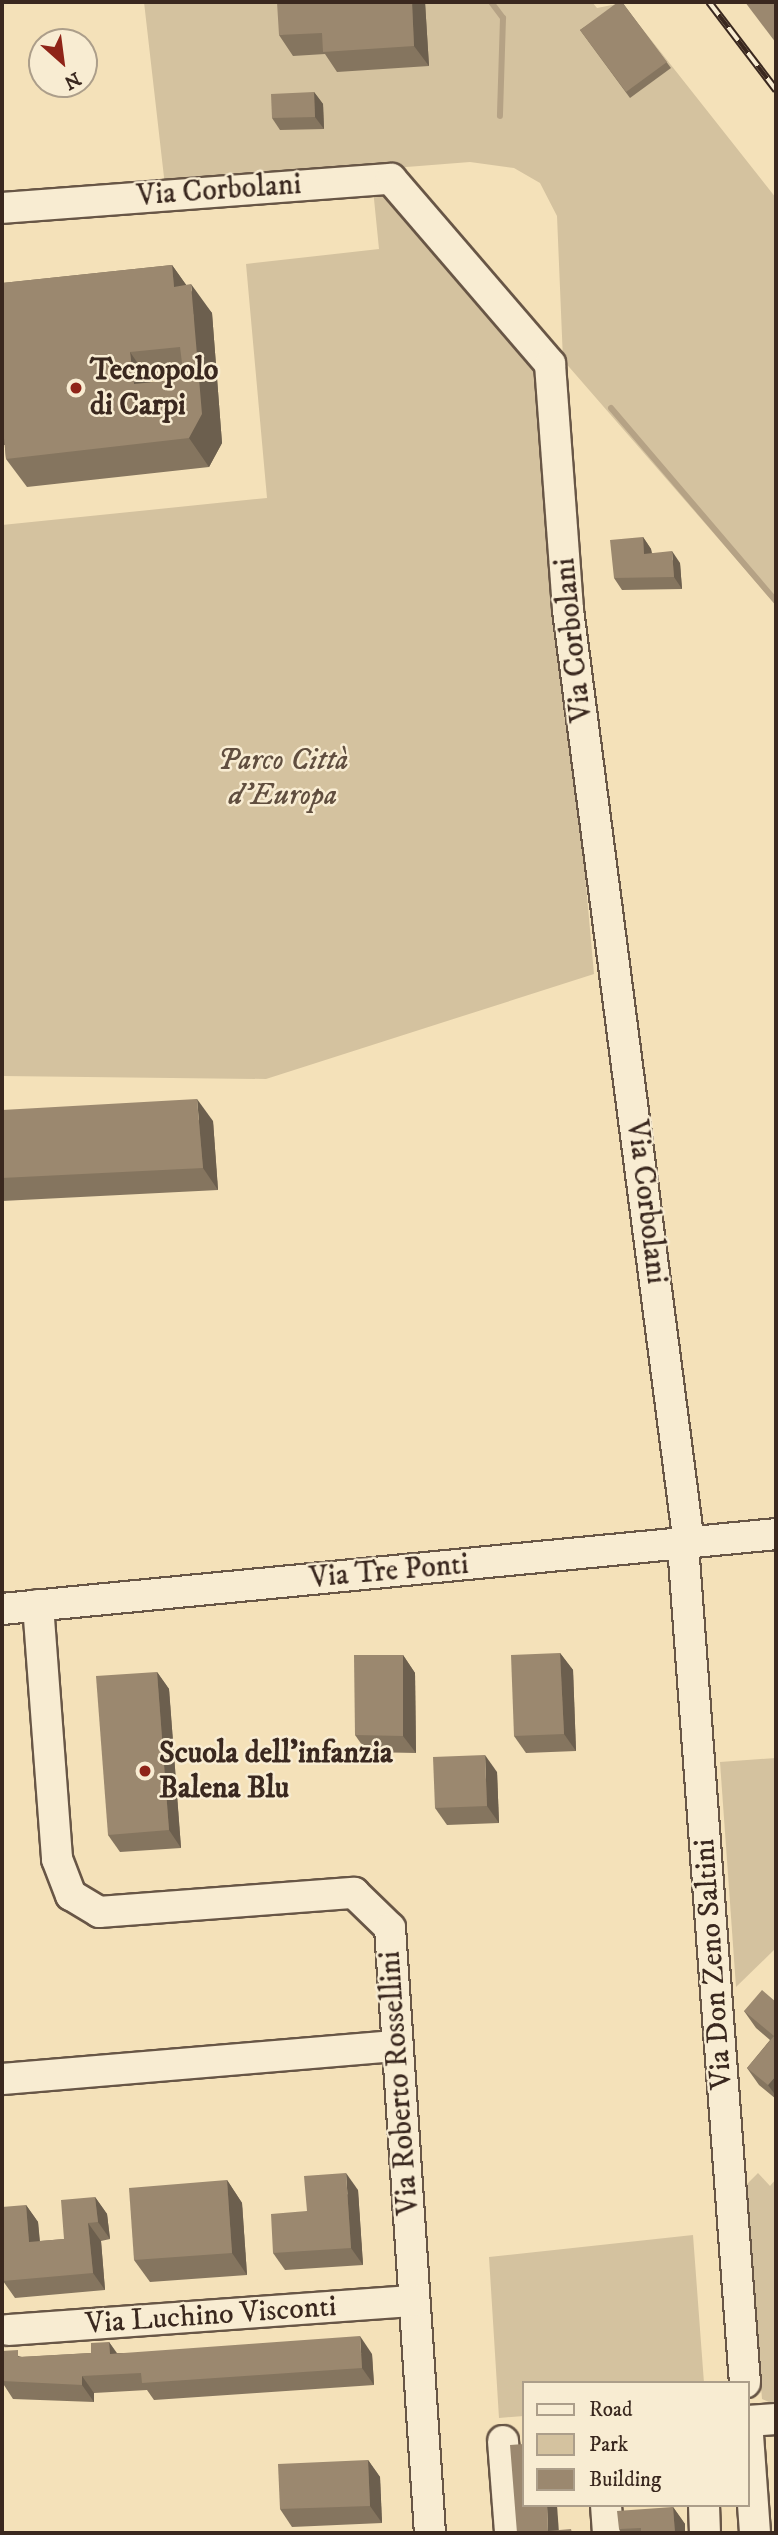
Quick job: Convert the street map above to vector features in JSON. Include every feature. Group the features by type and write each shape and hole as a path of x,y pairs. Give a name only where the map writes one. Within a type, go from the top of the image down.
{"street":[{"name":"Via Corbolani","path":"2,208 391,179 550,364 568,610 686,1544"},
{"name":"Via Tre Ponti","path":"2,1609 776,1534"},
{"name":"Via Don Zeno Saltini","path":"686,1544 744,2381"},
{"name":"Via Roberto Rossellini","path":"38,1605 57,1858 71,1895 99,1912 354,1893 390,1928 430,2533"},
{"path":"2,2079 398,2046"},
{"name":"Via Luchino Visconti","path":"8,2330 414,2301"},
{"path":"750,2421 776,2419"},
{"path":"503,2441 510,2533"},
{"path":"750,2463 755,2533"},
{"path":"606,2507 608,2533"},
{"path":"704,2507 705,2533"}],"green space":[{"path":"144,2 592,2 597,8 622,3 776,198 776,605 563,360 557,216 540,183 514,168 470,162 165,186"},
{"name":"Parco Città d'Europa","path":"392,187 539,362 594,974 266,1079 2,1076 2,525 267,498 246,264 379,249 373,189"},
{"path":"776,1758 776,1948 736,1987 720,1762"},
{"path":"758,2173 770,2186 776,2179 776,2405 762,2399 745,2186"},
{"path":"693,2235 704,2381 522,2381 522,2416 499,2418 489,2257"}],"building":[{"path":"277,2 412,2 414,46 323,52 322,33 279,35"},
{"path":"618,2 622,2 667,62 626,92 580,30"},
{"path":"745,2 776,2 776,43"},
{"path":"314,92 315,117 272,118 271,94"},
{"name":"Tecnopolo di Carpi","path":"172,265 174,287 191,284 202,414 189,438 6,459 2,418 2,283","holes":["180,347 184,379 134,384 130,352"]},
{"path":"643,537 644,554 672,551 674,577 614,578 610,540"},
{"path":"197,1099 203,1168 2,1178 2,1110"},
{"path":"560,1653 564,1734 514,1736 511,1655"},
{"path":"354,1655 403,1655 403,1736 355,1735"},
{"name":"Scuola dell’infanzia Balena Blu","path":"157,1672 169,1830 108,1835 96,1676"},
{"path":"485,1755 487,1806 435,1808 433,1757"},
{"path":"762,1990 776,2002 776,2076 768,2085 747,2068 774,2036 744,2011"},
{"path":"346,2173 351,2248 273,2253 271,2214 307,2211 304,2176"},
{"path":"227,2180 232,2253 134,2260 129,2188"},
{"path":"95,2197 98,2222 88,2223 93,2273 3,2281 2,2207 26,2205 29,2242 64,2239 61,2200"},
{"path":"360,2336 362,2368 142,2383 141,2373 82,2376 82,2385 2,2381 2,2351 18,2350 18,2357 91,2353 91,2343 109,2342 110,2354"},
{"path":"522,2444 522,2507 547,2507 548,2531 571,2529 572,2533 517,2533 510,2445"},
{"path":"368,2460 370,2506 280,2509 278,2464"},
{"path":"673,2507 675,2533 641,2533 641,2528 619,2529 617,2511"}],"waterway":[{"path":"491,2 503,18 500,116"},
{"path":"611,408 776,601"}],"railway":[{"path":"709,2 776,90"}],"place":[{"name":"Tecnopolo di Carpi","path":"76,388"},
{"name":"Scuola dell’infanzia Balena Blu","path":"145,1771"}]}
